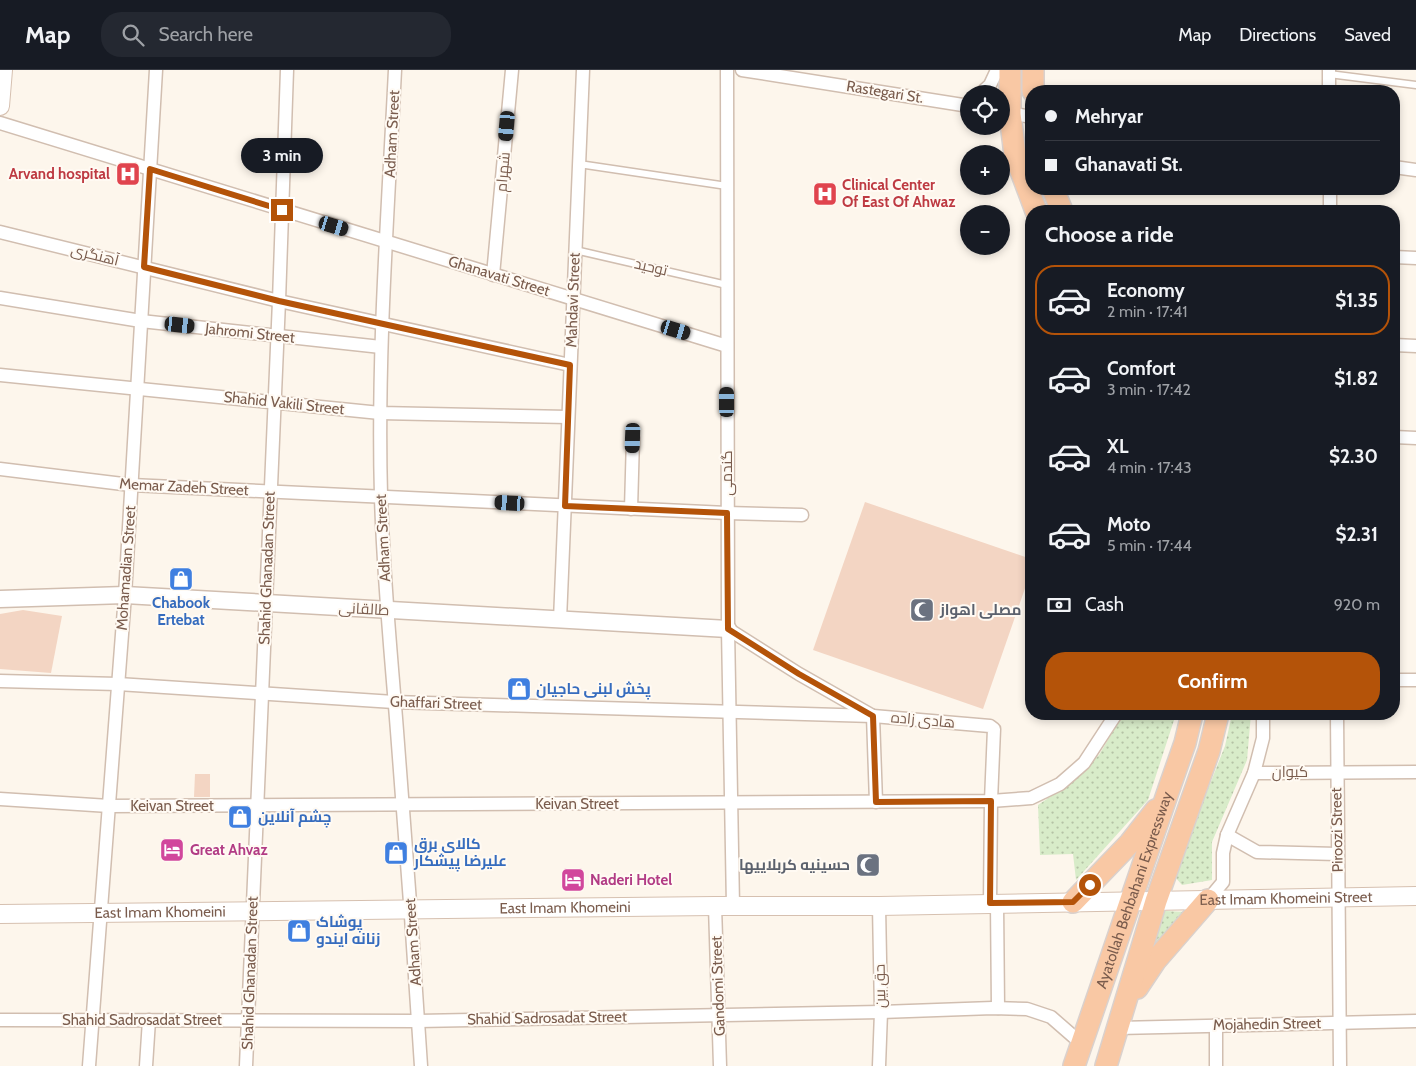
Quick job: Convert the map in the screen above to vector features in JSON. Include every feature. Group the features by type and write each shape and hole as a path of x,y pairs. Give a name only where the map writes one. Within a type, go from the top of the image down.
{"highway":[{"path":"1009,85 1010,70"},
{"path":"1032,85 1033,70"},
{"path":"1010,132 1015,155 1025,180"},
{"name":"Ayatollah Behbahani Expressway","path":"1074,1066 1172,784 1190,720"},
{"name":"Ayatollah Behbahani Expressway","path":"1106,1066 1156,901 1209,751 1217,720"},
{"path":"1073,902 1130,843 1153,814 1172,784"},
{"path":"1120,1018 1155,961 1208,900"}],"main road":[{"path":"0,106 3,70"},
{"name":"East Imam Khomeini Street","path":"1131,901 1416,896"},
{"name":"East Imam Khomeini","path":"0,914 879,906 1131,901"}],"street":[{"name":"Mohamadian Street","path":"89,1066 125,596 156,70"},
{"name":"Shahid Ghanadan Street","path":"246,1066 279,301 287,70"},
{"name":"Adham Street","path":"395,70 381,348 381,497 387,610 422,1066"},
{"name":"شهرام","path":"494,275 512,70"},
{"name":"Mahdavi Street","path":"560,620 583,70"},
{"name":"گندمی","path":"727,70 727,513 733,906"},
{"name":"Rastegari St.","path":"742,70 960,102"},
{"path":"990,85 997,70"},
{"path":"1329,72 1329,85"},
{"path":"1010,114 1025,116"},
{"name":"Ghanavati Street","path":"0,123 727,346"},
{"path":"1400,168 1416,170"},
{"name":"آهنگری","path":"0,232 279,301 570,365"},
{"path":"1400,257 1416,258"},
{"name":"Jahromi Street","path":"0,298 141,320 381,348"},
{"path":"1400,345 1416,346"},
{"name":"Shahid Vakili Street","path":"0,375 380,412 568,417"},
{"path":"1400,437 1416,438"},
{"path":"631,509 633,438"},
{"name":"Memar Zadeh Street","path":"0,469 131,485 631,509 802,515"},
{"name":"طالقانی","path":"0,599 125,596 728,629"},
{"name":"هادی زاده","path":"728,629 799,674 873,716 993,727 991,801"},
{"path":"1400,680 1416,680"},
{"name":"Ghaffari Street","path":"0,681 118,684 394,702 873,716"},
{"path":"873,716 876,802"},
{"name":"Keivan Street","path":"0,799 109,806 991,801 1031,798 1060,784 1084,763 1112,720"},
{"path":"1208,900 1223,882 1223,853 1227,835 1254,772 1262,738 1263,720"},
{"name":"Piroozi Street","path":"1337,720 1340,1066"},
{"name":"کیوان","path":"1254,772 1416,772"},
{"path":"991,801 998,1008"},
{"path":"1227,835 1257,852 1337,854"},
{"name":"Gandomi Street","path":"715,906 720,1066"},
{"name":"حق بین","path":"879,906 880,1066"},
{"name":"Shahid Sadrosadat Street","path":"0,1020 418,1020 881,1012 998,1008 1027,1010 1051,1018 1082,1044"},
{"name":"Mojahedin Street","path":"1120,1018 1216,1025 1416,1021"},
{"path":"146,1066 149,1020"},
{"path":"1216,1025 1216,1066"}],"lane":[{"path":"1329,72 1416,85"},
{"path":"579,164 727,186"},
{"name":"توحید","path":"575,250 727,285"}],"green space":[{"path":"1119,720 1174,720 1148,800 1076,880 1073,854 1040,855 1038,805 1069,784 1099,755"},
{"path":"1231,720 1250,720 1247,760 1212,842 1212,880 1182,885 1175,877 1225,746"},
{"path":"1165,911 1187,912 1150,952"}],"building":[{"name":"مصلی اهواز","path":"865,502 1025,557 1025,588 983,709 813,650"},
{"path":"23,610 62,616 51,673 0,669 0,614"},
{"path":"195,774 210,774 210,797 194,797"}],"place":[{"name":"Arvand hospital","path":"128,174"},
{"name":"Clinical Center Of East Of Ahwaz","path":"825,194"},
{"name":"Chabook Ertebat","path":"181,579"},
{"name":"مصلی اهواز","path":"922,610"},
{"name":"پخش لبنی حاجیان","path":"519,689"},
{"name":"چشم آنلاین","path":"240,817"},
{"name":"Great Ahvaz","path":"172,850"},
{"name":"کالای برق علیرضا پیشکار","path":"396,853"},
{"name":"حسینیه کربلاییها","path":"868,865"},
{"name":"Naderi Hotel","path":"573,880"},
{"name":"پوشاک زنانه ایندو","path":"299,931"}],"route":[{"path":"282,210 150,169 144,267 279,301 570,365 565,506 727,513 728,629 799,674 873,716 876,802 991,801 990,903 1073,902 1090,885"}]}
